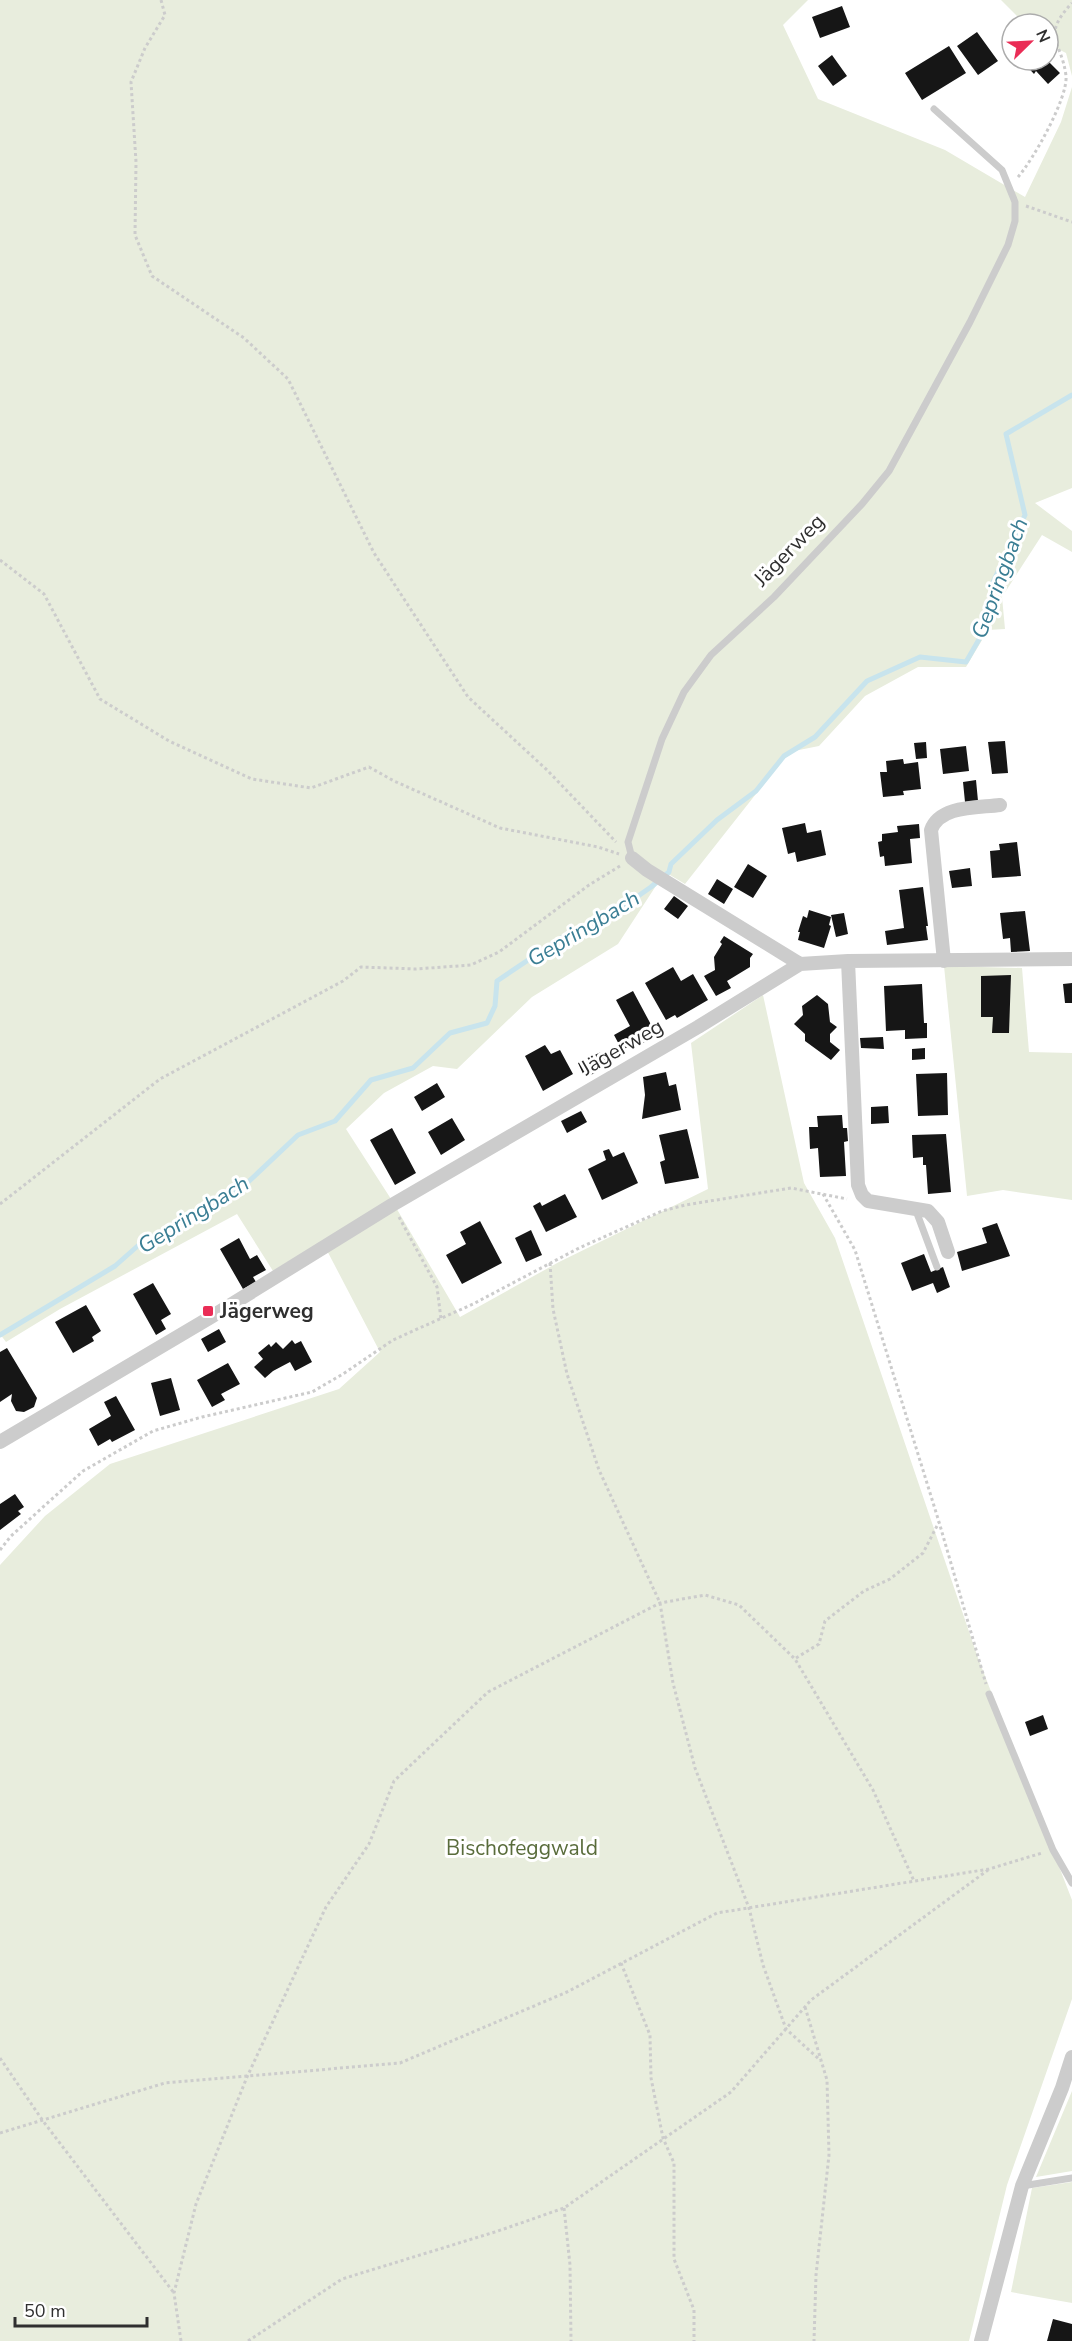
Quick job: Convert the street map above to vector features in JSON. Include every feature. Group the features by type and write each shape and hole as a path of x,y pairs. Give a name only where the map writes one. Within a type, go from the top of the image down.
{"street":[{"path":"944,960 931,830 933,824 943,814 1000,805"},
{"path":"632,858 646,870 800,964"},
{"name":"Jägerweg","path":"0,1442 211,1317 392,1205 698,1027 800,964 848,961 1072,959"},
{"path":"848,961 858,1185 862,1195 868,1201 928,1211 938,1222 948,1252"},
{"path":"981,2341 1022,2186 1062,2088 1072,2057"}],"lane":[{"name":"Jägerweg","path":"632,858 628,842 662,739 684,692 711,655 774,597 862,504 889,471 970,322 1008,245 1015,221 1015,202 1002,170 934,109"},
{"path":"915,1208 937,1267"},
{"path":"989,1694 1053,1850 1072,1883"},
{"path":"1022,2186 1072,2178"}],"path":[{"path":"160,0 165,15 145,48 131,82 136,162 135,235 152,276 244,338 288,379 374,553 468,697 547,770 632,858"},
{"path":"1010,185 1024,170 1047,132 1065,88 1066,76 1054,30 1072,3"},
{"path":"1015,202 1072,222"},
{"path":"0,560 44,594 100,699 169,741 252,779 311,788 369,767 394,781 500,828 598,847 632,858"},
{"path":"0,1204 160,1079 343,981 361,966 416,969 471,965 499,952 589,885 632,858"},
{"path":"0,1550 11,1536 83,1471 153,1431 202,1417 312,1392 393,1340 441,1319 579,1248 662,1211 685,1205 791,1188 842,1198"},
{"path":"823,1194 855,1250 939,1522 989,1694"},
{"path":"392,1205 437,1287 441,1319"},
{"path":"550,1263 553,1309 567,1374 599,1470 660,1603 673,1683 695,1767 749,1908 763,1965 786,2029 821,2061"},
{"path":"795,1659 819,1644 825,1621 864,1592 890,1579 923,1553 939,1522"},
{"path":"181,2341 174,2293 196,2204 247,2078 326,1907 369,1844 394,1781 488,1692 660,1603 705,1595 739,1605 795,1659 873,1790 914,1881"},
{"path":"0,2133 165,2083 247,2078 400,2063 567,1992 717,1913 989,1869 1053,1850"},
{"path":"248,2341 342,2279 498,2231 564,2208 731,2092 811,2000 989,1869"},
{"path":"621,1963 650,2035 651,2078 663,2138 674,2163 674,2259 694,2310 694,2341"},
{"path":"805,2007 827,2080 830,2155 816,2275 814,2341"},
{"path":"0,2058 43,2121 174,2293"},
{"path":"564,2208 570,2265 571,2341"}],"green space":[{"name":"Bischofeggwald","path":"0,0 808,0 783,25 818,99 945,150 1025,197 1061,122 1072,87 1072,488 1035,503 1072,531 1072,552 1042,535 1002,597 1005,629 988,630 966,667 918,667 865,696 819,746 789,752 685,884 665,872 618,944 532,997 457,1069 433,1066 384,1093 346,1129 391,1199 460,1317 559,1262 708,1189 691,1043 763,995 804,1183 835,1238 978,1658 1072,1900 1072,1999 1007,2185 969,2341 0,2341 0,1565 45,1516 110,1464 339,1389 380,1352 322,1241 273,1271 237,1214 60,1309 6,1342 0,1334"},
{"path":"1001,0 1072,0 1072,76 1066,53 1060,50 1060,12 1013,12"},
{"path":"944,966 1022,968 1029,1052 1072,1053 1072,1200 1003,1190 967,1196"},
{"path":"1072,2091 1072,2171 1036,2177"},
{"path":"1072,2182 1072,2303 1011,2292 1032,2188"}],"building":[{"path":"842,6 850,27 820,38 812,17"},
{"path":"977,32 998,61 978,75 957,46"},
{"path":"949,46 966,73 922,100 905,73"},
{"path":"832,55 847,76 833,86 818,66"},
{"path":"1037,72 1060,73 1048,84"},
{"path":"1005,741 1008,773 992,774 988,742"},
{"path":"926,742 927,758 916,759 914,743"},
{"path":"966,746 969,771 943,774 940,749"},
{"path":"903,759 904,764 918,762 921,789 903,791 904,795 883,797 880,772 887,772 886,761"},
{"path":"976,780 978,801 965,802 963,782"},
{"path":"805,823 807,833 821,830 826,855 797,862 795,852 788,854 782,828"},
{"path":"919,824 920,838 910,839 912,863 885,866 884,856 880,857 878,842 882,841 882,834 898,832 897,826"},
{"path":"1017,842 1021,876 992,878 990,851 1000,850 999,844"},
{"path":"748,864 767,876 753,898 734,887"},
{"path":"970,868 972,886 952,888 949,871"},
{"path":"717,879 733,889 724,904 708,894"},
{"path":"923,887 928,940 887,945 885,931 904,928 899,890"},
{"path":"674,896 688,906 678,919 664,909"},
{"path":"809,910 831,917 829,925 831,926 824,948 798,940 803,916 807,918"},
{"path":"1025,911 1030,951 1011,952 1010,938 1003,939 1000,913"},
{"path":"844,913 848,934 836,937 831,915"},
{"path":"724,936 753,954 750,958 750,967 727,981 731,988 716,996 704,976 715,970 714,957"},
{"path":"673,967 681,981 693,974 708,1000 677,1018 675,1015 666,1020 645,983"},
{"path":"1011,975 1009,1033 992,1033 993,1017 981,1017 981,976"},
{"path":"1072,983 1072,1003 1065,1003 1063,984"},
{"path":"922,984 927,1038 905,1039 905,1030 886,1031 884,986"},
{"path":"633,991 656,1034 639,1046 637,1043 622,1050 614,1035 630,1026 616,1000"},
{"path":"817,995 828,1004 830,1022 837,1027 830,1034 830,1042 840,1050 831,1060 805,1041 805,1034 794,1024 803,1015 802,1006"},
{"path":"883,1037 884,1049 861,1048 860,1038"},
{"path":"545,1045 551,1054 560,1050 573,1074 543,1091 525,1056"},
{"path":"925,1048 925,1059 912,1060 912,1049"},
{"path":"601,1052 608,1066 585,1078 578,1063"},
{"path":"666,1072 669,1086 676,1084 681,1110 642,1119 645,1095 643,1077"},
{"path":"947,1073 948,1115 918,1116 916,1074"},
{"path":"437,1083 445,1097 422,1111 414,1097"},
{"path":"888,1106 889,1123 871,1124 871,1107"},
{"path":"581,1111 587,1122 567,1133 561,1121"},
{"path":"842,1115 843,1128 847,1128 848,1141 844,1142 846,1176 820,1177 818,1148 810,1149 809,1127 818,1127 817,1116"},
{"path":"452,1118 465,1140 441,1155 428,1132"},
{"path":"392,1128 416,1173 395,1185 370,1140"},
{"path":"687,1129 699,1178 665,1184 660,1162 665,1160 659,1135"},
{"path":"946,1134 951,1192 928,1194 926,1165 923,1165 923,1157 913,1158 912,1135"},
{"path":"609,1149 613,1157 624,1152 638,1183 602,1200 588,1169 606,1160 603,1151"},
{"path":"565,1194 577,1217 546,1232 533,1206 540,1202 542,1206"},
{"path":"480,1221 502,1263 462,1284 446,1255 466,1244 460,1232"},
{"path":"997,1223 1010,1256 962,1271 957,1252 987,1243 982,1228"},
{"path":"531,1230 542,1255 526,1262 515,1238"},
{"path":"239,1238 250,1259 257,1255 266,1270 253,1277 256,1282 243,1289 220,1249"},
{"path":"924,1254 931,1272 943,1267 950,1287 937,1293 933,1283 912,1291 901,1263"},
{"path":"153,1283 171,1314 161,1320 166,1329 156,1335 133,1294"},
{"path":"86,1305 101,1331 92,1337 94,1341 73,1353 55,1322"},
{"path":"219,1329 226,1342 208,1352 201,1339"},
{"path":"292,1340 295,1344 301,1341 312,1362 295,1371 290,1362 265,1378 254,1367 263,1359 258,1353 269,1344 271,1347 276,1342 283,1349"},
{"path":"7,1348 37,1398 34,1407 24,1412 16,1411 11,1401 12,1394 0,1402 0,1352"},
{"path":"228,1363 240,1384 221,1394 225,1400 212,1407 197,1380"},
{"path":"171,1378 180,1410 160,1416 151,1383"},
{"path":"116,1396 135,1430 112,1442 110,1439 98,1446 89,1429 111,1416 104,1402"},
{"path":"15,1494 24,1507 18,1511 21,1514 0,1530 0,1504"},
{"path":"1043,1715 1048,1729 1030,1736 1025,1722"},
{"path":"1053,2319 1072,2324 1072,2341 1047,2341"}],"waterway":[{"name":"Gepringbach","path":"0,1335 115,1266 141,1243 245,1185 298,1135 335,1121 371,1080 413,1068 450,1033 487,1023 495,1006 497,981 561,938 601,922 651,887 669,872 671,864 717,820 756,791 784,756 815,737 867,681 920,657 966,662 985,629 993,582 1025,515 1006,434 1072,395"}],"place":[{"name":"Jägerweg","path":"208,1311"}]}
